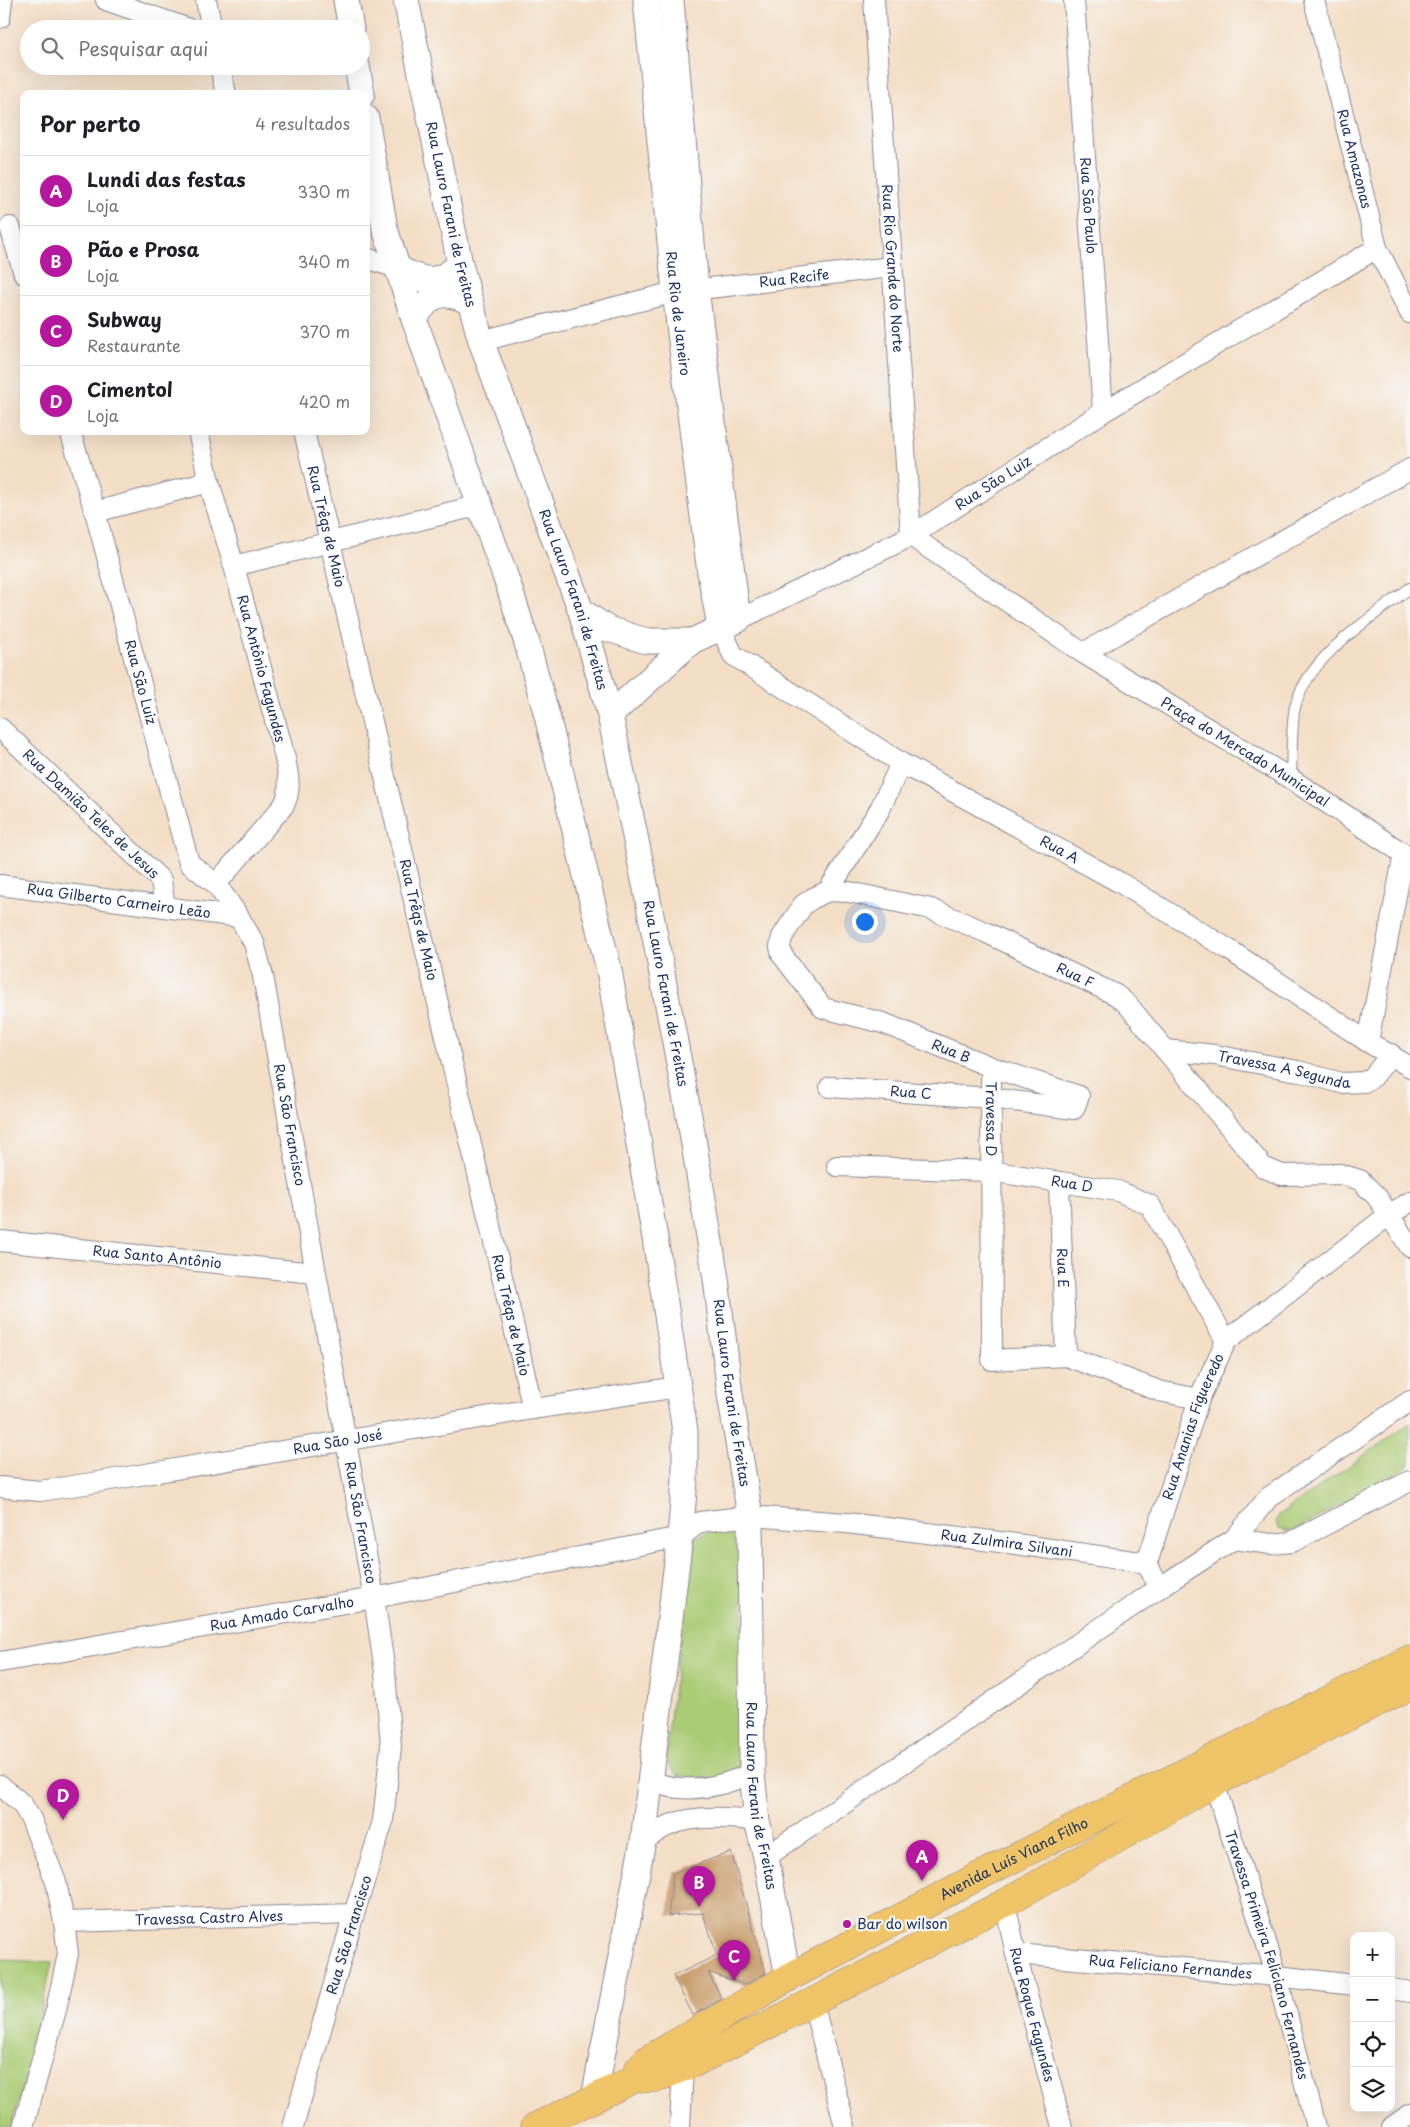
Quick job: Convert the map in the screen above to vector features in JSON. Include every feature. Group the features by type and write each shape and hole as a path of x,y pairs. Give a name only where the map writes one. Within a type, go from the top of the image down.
{"main road":[{"name":"Avenida Luís Viana Filho","path":"634,2079 639,2068 648,2060 788,1978 975,1878 1410,1659"},
{"name":"Avenida Luís Viana Filho","path":"535,2127 634,2079 657,2078 683,2068 1006,1903 1214,1783 1410,1686"},
{"path":"583,2127 594,2098"}],"street":[{"path":"0,18 2,0"},
{"path":"106,0 163,20"},
{"path":"206,0 210,20"},
{"path":"346,0 349,20"},
{"name":"Rua Lauro Farani de Freitas","path":"406,0 460,264 470,302 481,341 581,611 610,715 646,889 692,1132 716,1279 730,1394 750,1516 752,1772 757,1821 766,1857 788,1978 806,2006 845,2127"},
{"name":"Rua Rio de Janeiro","path":"646,0 686,290"},
{"name":"Rua Rio de Janeiro","path":"671,0 686,290 710,573 729,623"},
{"name":"Rua Rio Grande do Norte","path":"874,0 911,536"},
{"name":"Rua São Paulo","path":"1074,0 1103,412"},
{"name":"Rua Amazonas","path":"1314,0 1377,248 1410,312"},
{"path":"222,75 225,90"},
{"path":"359,75 361,90"},
{"path":"370,141 385,229 397,268 509,587 537,679 609,970 655,1238 685,1431 685,1480 680,1537 643,1841 594,2098"},
{"path":"11,228 20,260"},
{"name":"Rua São Luiz","path":"610,715 692,641 911,536 1103,412 1377,248"},
{"path":"370,259 415,276 440,279 450,274 460,264"},
{"name":"Rua Recife","path":"481,341 686,290 892,267"},
{"path":"414,319 426,301 442,294 454,294 470,302"},
{"name":"Rua São Luiz","path":"71,435 94,512 189,863"},
{"name":"Rua Antônio Fagundes","path":"199,435 209,482 234,566 285,758 289,780 289,795 282,808 216,884"},
{"name":"Rua Trêqs de Maio","path":"305,435 532,1409"},
{"path":"1083,653 1410,470"},
{"path":"94,512 209,482"},
{"path":"234,566 480,505"},
{"name":"Praça do Mercado Municipal","path":"911,536 1083,653 1291,779 1407,853"},
{"path":"581,611 608,629 646,641 692,641"},
{"name":"Rua A","path":"729,623 733,655 901,763 1119,882 1231,951 1368,1042 1410,1067"},
{"name":"Rua Damião Teles de Jesus","path":"0,728 161,880 165,907"},
{"path":"828,891 880,808 901,763"},
{"path":"1368,1042 1407,853"},
{"path":"161,880 189,863 216,884 239,916"},
{"name":"Rua Gilberto Carneiro Leão","path":"0,885 239,916"},
{"name":"Rua B","path":"828,891 803,905 782,937 780,947 782,955 824,1008 883,1023 991,1067 1078,1096"},
{"name":"Rua F","path":"828,891 884,898 930,909 985,932 1116,995 1127,1004 1263,1167 1282,1174 1352,1176 1370,1188 1390,1214 1410,1247"},
{"name":"Rua São Francisco","path":"239,916 254,943 263,976 374,1598 391,1746 383,1821 354,1914 293,2127"},
{"name":"Travessa A Segunda","path":"1165,1050 1214,1055 1298,1071 1341,1083 1364,1082 1373,1077 1391,1054"},
{"name":"Travessa D","path":"991,1067 992,1360 1066,1356"},
{"name":"Rua C","path":"830,1087 991,1098 1074,1109 1078,1096"},
{"name":"Rua D","path":"837,1166 990,1171 1118,1191 1150,1205 1226,1342"},
{"name":"Rua E","path":"1059,1182 1066,1356"},
{"name":"Rua Ananias Figueredo","path":"1147,1563 1199,1400 1226,1342 1390,1214 1410,1202"},
{"name":"Rua Santo Antônio","path":"0,1241 315,1273"},
{"path":"1066,1356 1159,1390 1199,1400"},
{"name":"Rua São José","path":"0,1486 40,1490 532,1409 678,1387"},
{"path":"766,1857 1159,1588 1234,1539 1269,1497 1410,1401"},
{"path":"1234,1539 1271,1544 1292,1542 1410,1481"},
{"name":"Rua Zulmira Silvani","path":"680,1537 700,1522 750,1516 847,1522 1147,1563"},
{"name":"Rua Amado Carvalho","path":"0,1662 374,1598 680,1537"},
{"path":"1147,1563 1159,1588"},
{"path":"651,1781 668,1786 702,1788 731,1783 752,1772"},
{"name":"Travessa Primeira Feliciano Fernandes","path":"1214,1783 1276,1976 1316,2127"},
{"path":"0,1785 22,1804 31,1819 56,1882 68,1954 56,2010 23,2127"},
{"path":"643,1841 670,1824 700,1819 737,1818 757,1821"},
{"name":"Rua Roque Fagundes","path":"1006,1903 1016,1954 1062,2127"},
{"name":"Travessa Castro Alves","path":"64,1922 354,1914"},
{"name":"Rua Feliciano Fernandes","path":"1016,1954 1276,1976 1350,1985"},
{"path":"1395,1990 1410,1992"},
{"path":"680,2127 683,2068"},
{"path":"1392,2127 1410,2114"}],"lane":[{"path":"1291,779 1294,708 1303,684 1338,644 1410,588"}],"green space":[{"path":"1410,1423 1410,1465 1292,1532 1279,1529 1276,1522 1279,1515"},
{"path":"725,1526 742,1535 745,1760 725,1781 677,1775 665,1760 692,1539"},
{"path":"0,1960 52,1962 28,2070 11,2127 0,2127"}],"building":[{"path":"731,1852 766,1973 745,1985 708,1972 722,1999 693,2015 673,1976 717,1955 703,1913 668,1916 673,1873"}],"place":[{"name":"Cimentol","path":"63,1820"},
{"name":"Lundi das festas","path":"922,1881"},
{"name":"Pão e Prosa","path":"699,1907"},
{"name":"Bar do wilson","path":"847,1924"},
{"name":"Subway","path":"734,1981"}]}
